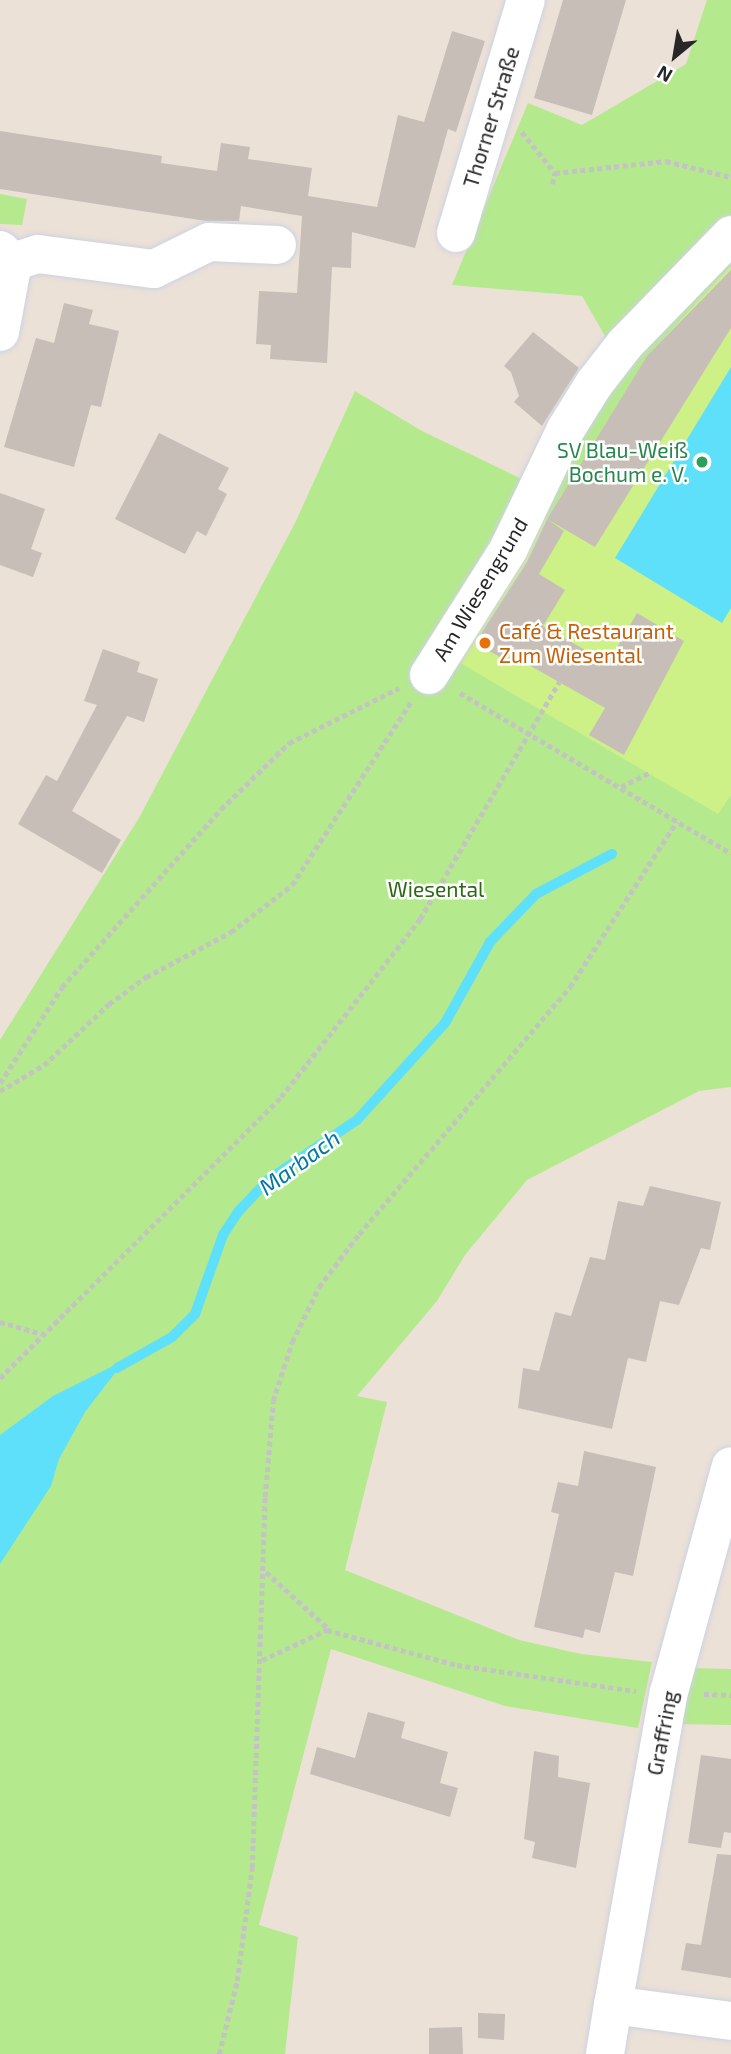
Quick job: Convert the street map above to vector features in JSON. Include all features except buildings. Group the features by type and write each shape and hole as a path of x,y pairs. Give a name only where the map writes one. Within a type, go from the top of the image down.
{"street":[{"name":"Thorner Straße","path":"456,233 526,0"},
{"name":"Am Wiesengrund","path":"413,682 508,550 566,429 593,384 731,236"},
{"path":"0,332 7,256 38,254 153,269 209,242 277,245"},
{"name":"Graffring","path":"605,2054 669,1692 731,1466"},
{"path":"613,2005 731,2021"}],"path":[{"path":"492,115 516,125 555,173"},
{"path":"555,173 666,162 731,177"},
{"path":"552,184 555,173"},
{"path":"413,682 529,734 731,853"},
{"path":"0,1083 62,987 221,809 289,743 413,682"},
{"path":"0,1091 44,1065 109,1004 146,977 231,932 292,885 413,682"},
{"path":"0,1378 281,1097 420,919 559,682"},
{"path":"620,787 649,773"},
{"path":"219,2054 237,1981 252,1868 265,1572 265,1497 274,1401 292,1342 319,1287 359,1234 570,987 677,821"},
{"path":"0,1322 43,1334"},
{"path":"265,1572 331,1631 457,1665 669,1692 731,1695"},
{"path":"261,1660 331,1631"}],"green space":[{"name":"Wiesental","path":"707,0 731,0 731,1087 699,1091 527,1180 465,1255 437,1301 357,1396 387,1402 345,1570 519,1640 581,1654 652,1662 638,1728 505,1706 331,1649 259,1925 298,1937 285,2054 0,2054 0,1040 139,818 295,523 355,391 422,431 528,482 613,350 582,296 452,285 528,103 582,125 686,64"},
{"path":"0,194 27,199 22,225 0,224"},
{"path":"731,266 731,795 718,814 450,657 539,513 547,518 647,356"},
{"path":"691,1668 731,1669 731,1725 678,1724"}],"water":[{"name":"SV Blau-Weiß Bochum e. V.","path":"731,367 731,608 722,623 615,558"},
{"path":"125,1360 85,1412 59,1459 51,1486 0,1564 0,1435 53,1396"}],"waterway":[{"name":"Marbach","path":"117,1368 172,1337 195,1314 223,1235 238,1212 268,1180 357,1120 445,1023 490,942 536,894 612,854"}],"place":[{"name":"SV Blau-Weiß Bochum e. V.","path":"702,462"},
{"name":"Café & Restaurant Zum Wiesental","path":"485,643"}]}
